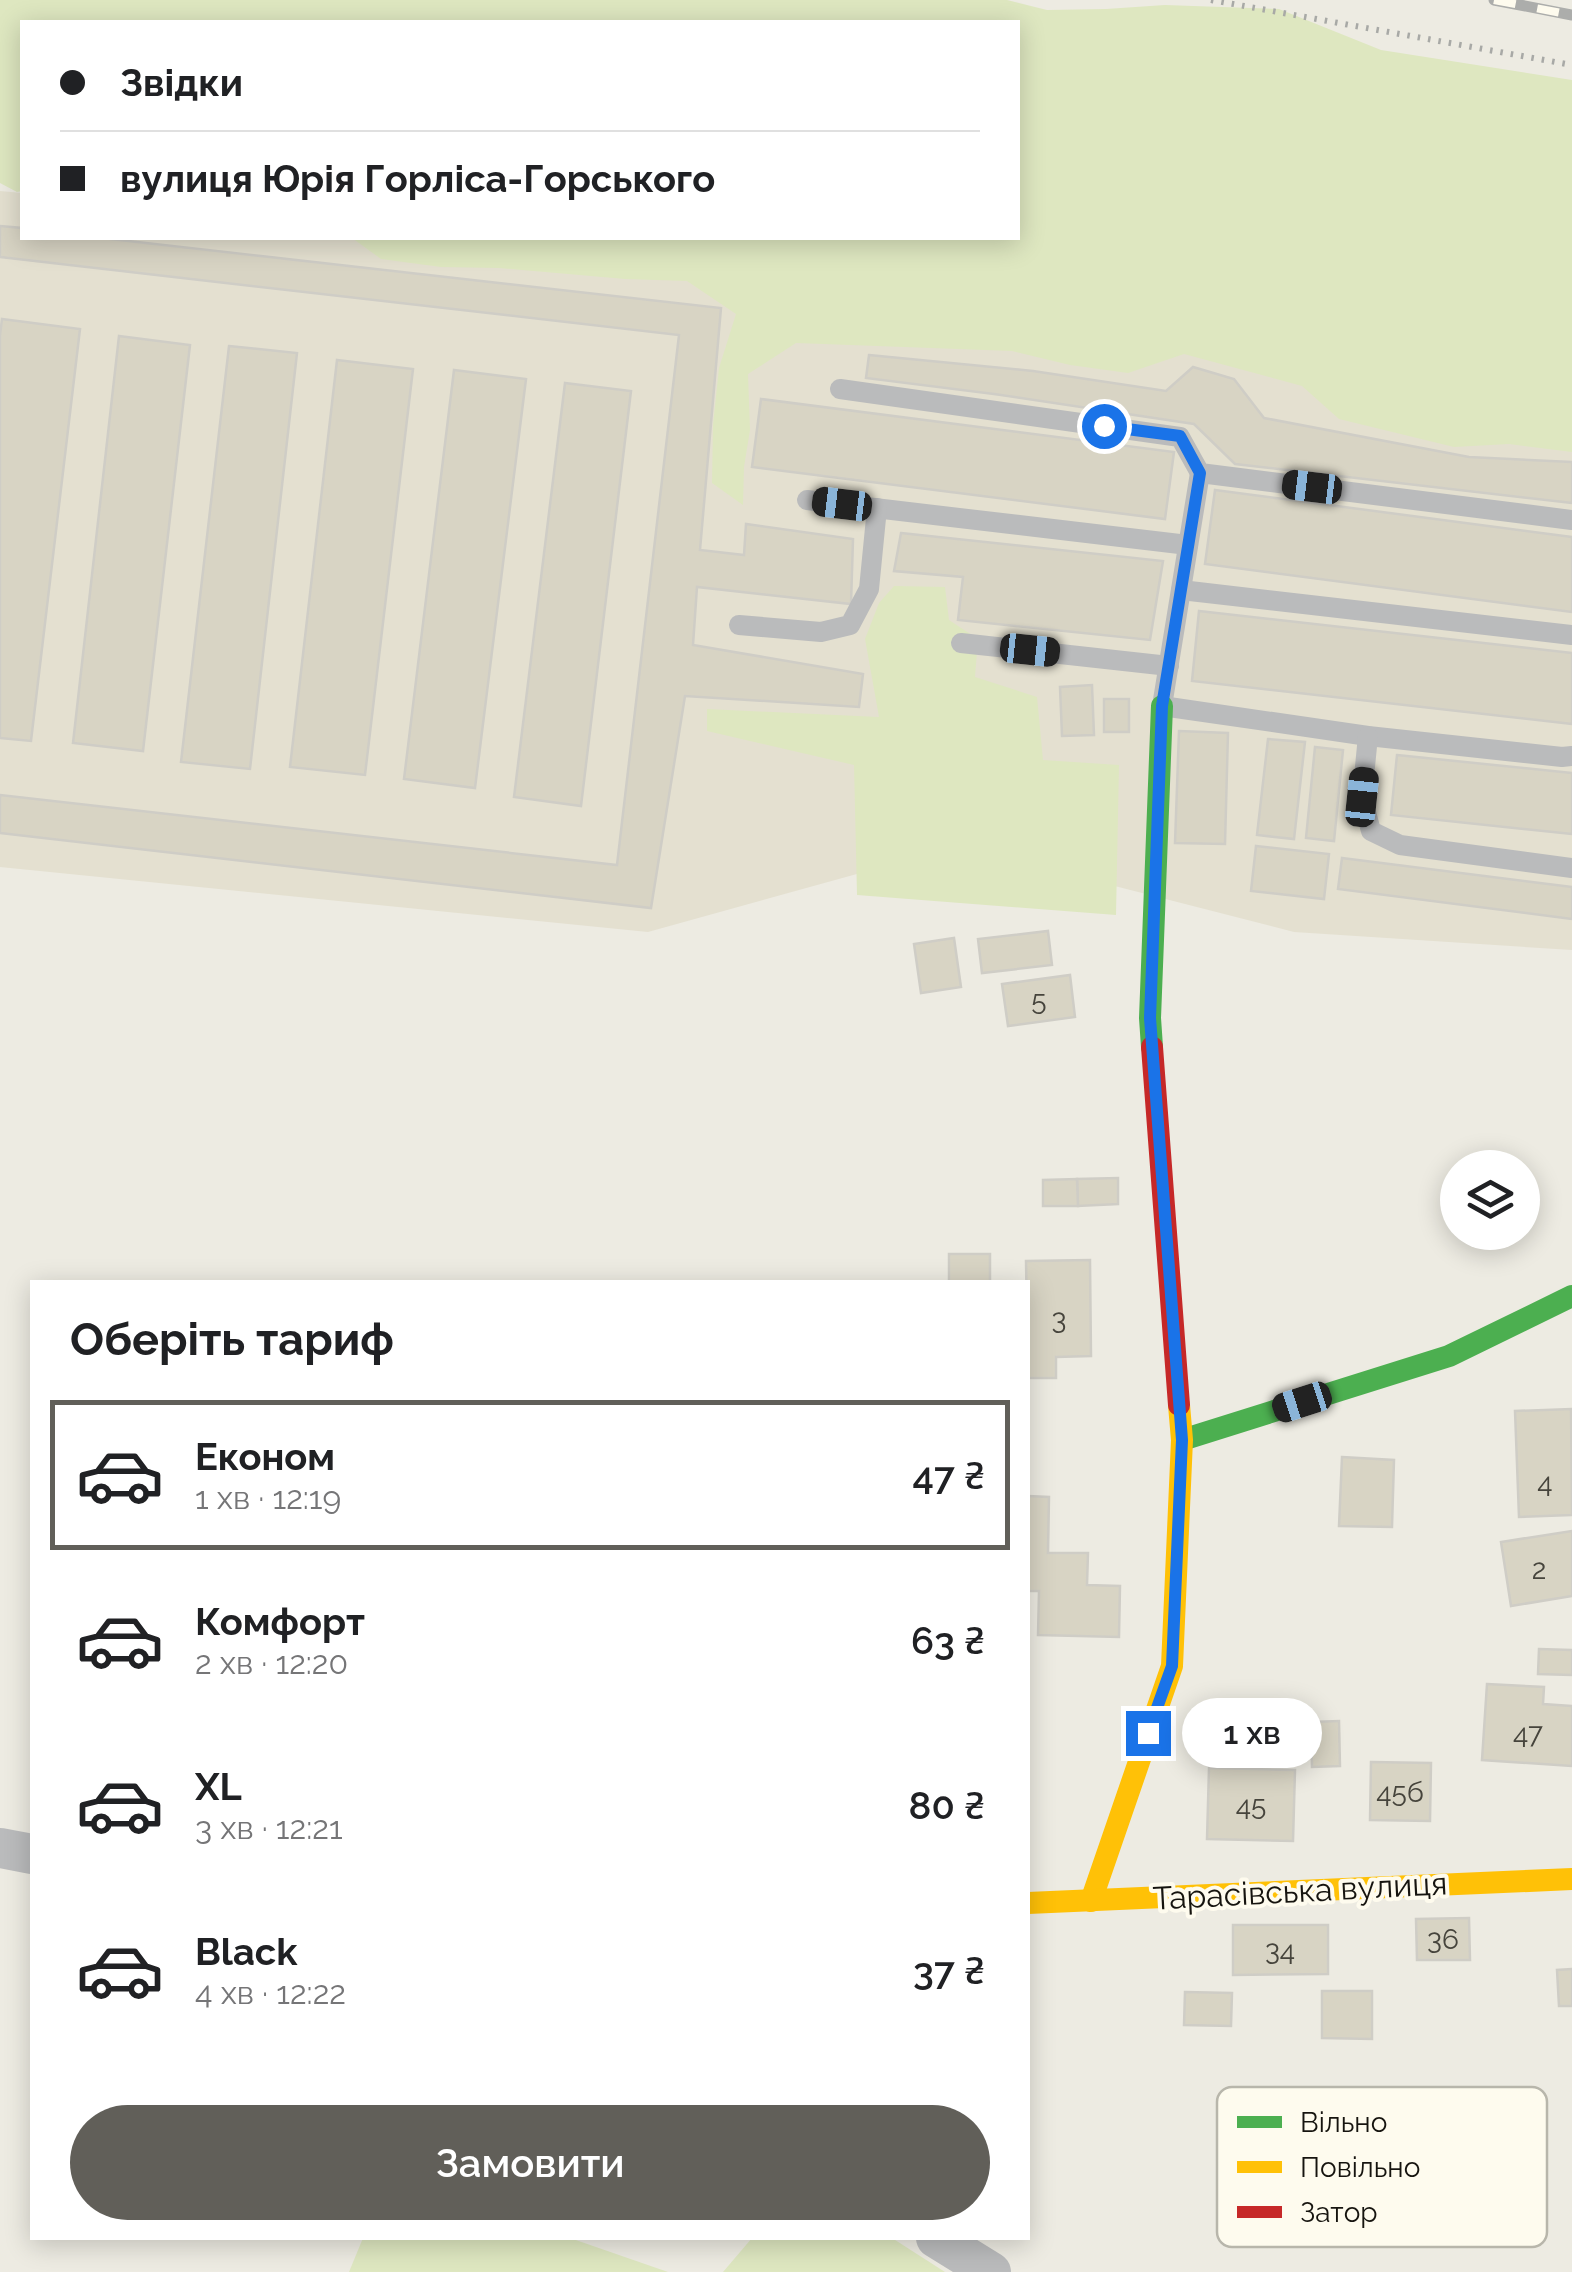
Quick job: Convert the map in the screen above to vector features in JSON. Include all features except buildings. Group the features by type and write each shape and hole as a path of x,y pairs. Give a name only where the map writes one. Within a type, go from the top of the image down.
{"street":[{"path":"1091,1901 1172,1666 1182,1440 1150,1018 1162,706"},
{"path":"1182,1440 1449,1356 1572,1296"},
{"path":"0,1848 30,1854"},
{"name":"Тарасівська вулиця","path":"1030,1903 1572,1879"},
{"path":"939,2240 991,2272"}],"lane":[{"path":"840,388 1180,436 1200,473 1162,706 1368,736 1572,756"},
{"path":"1200,473 1572,520"},
{"path":"808,500 1188,544"},
{"path":"739,624 821,632 850,625 869,589 877,508"},
{"path":"1181,590 1572,635"},
{"path":"961,643 1169,666"},
{"path":"1368,736 1362,797 1371,831 1400,845 1572,868"}],"path":[{"path":"1212,0 1572,64"}],"shaded area":[{"path":"0,191 20,193 20,240 498,240 1572,409 1572,950 1294,932 958,846 648,932 0,867"}],"green space":[{"path":"0,0 1007,0 1047,10 1165,5 1279,9 1381,50 1572,80 1572,452 1509,444 1454,447 1339,419 1302,386 1184,354 1128,373 1012,351 796,343 748,374 750,430 743,505 712,483 719,368 736,314 687,281 441,267 381,259 355,240 1020,240 1020,20 20,20 20,191 0,183"},
{"path":"894,586 945,587 949,620 978,639 975,677 1037,697 1043,760 1119,765 1116,915 857,895 854,765 707,731 707,709 879,717 865,639 879,603"},
{"path":"362,2240 576,2240 668,2272 349,2272"},
{"path":"750,2240 895,2240 945,2272 723,2272"}],"railway":[{"path":"1494,0 1572,15"}],"traffic: fast":[{"path":"1152,1047 1162,706"},
{"path":"1182,1440 1449,1356 1572,1296"}],"traffic: slow":[{"path":"1091,1901 1172,1666 1182,1440 1179,1405"},
{"path":"1030,1903 1572,1879"}],"traffic: jam":[{"path":"1152,1047 1179,1405"}],"route":[{"path":"1104,426 1180,436 1200,473 1162,706 1150,1018 1182,1440 1172,1666 1148,1733"}]}
